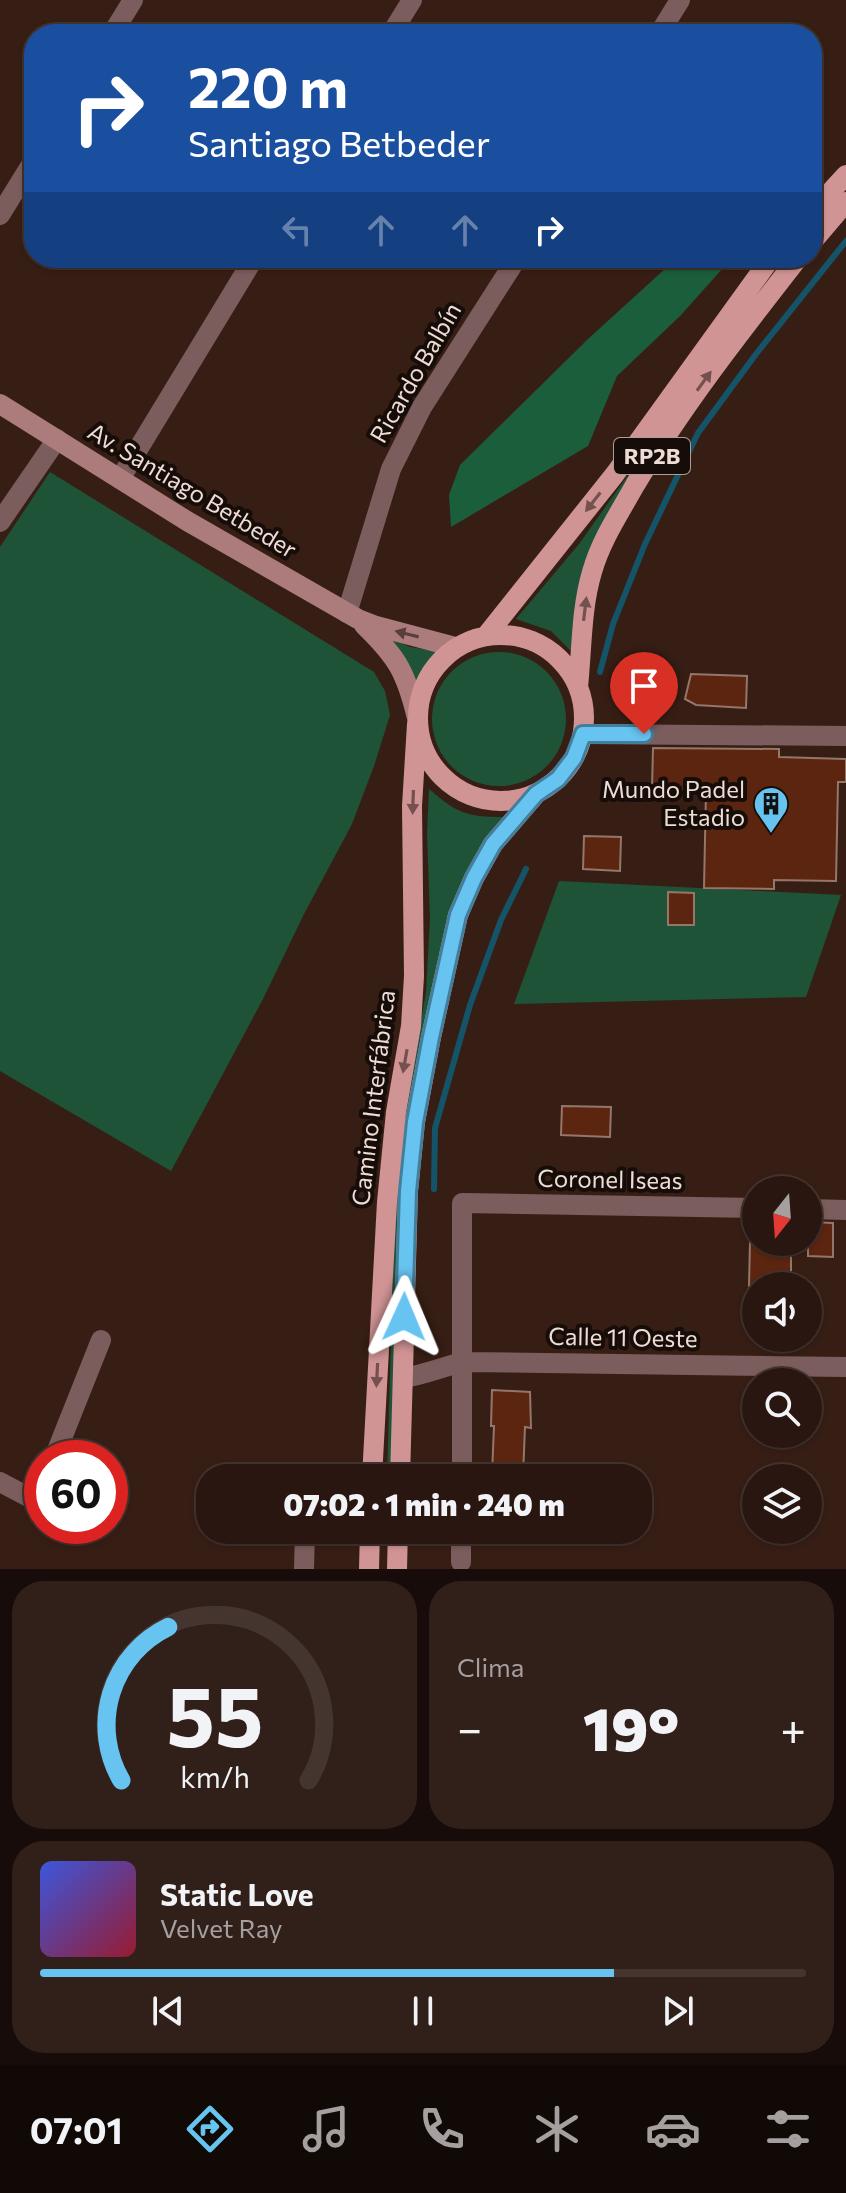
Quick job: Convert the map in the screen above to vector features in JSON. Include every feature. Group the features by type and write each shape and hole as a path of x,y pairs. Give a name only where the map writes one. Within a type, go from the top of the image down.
{"main road":[{"path":"822,201 846,175"},
{"path":"822,230 846,202"},
{"name":"RP2B","path":"486,636 615,474 764,268"},
{"name":"Camino Interfábrica","path":"578,687 585,606 603,540 654,454 692,398 790,268"},
{"name":"Av. Santiago Betbeder","path":"0,404 187,521 353,616"},
{"path":"353,616 376,626 455,647"},
{"path":"353,616 390,650 409,685 427,757 442,777 462,792 486,800 511,801 536,794"},
{"name":"Camino Interfábrica","path":"373,1464 387,1202 396,1112 411,1026 414,976 412,806 417,721 423,685 437,664 455,647 486,636 515,636 541,645 563,663 578,687 584,710 583,734 574,758 558,779 536,794 493,844 458,915 415,1122 406,1225 400,1464"},
{"path":"369,1569 370,1544"},
{"path":"397,1569 398,1544"}],"street":[{"path":"118,24 133,0"},
{"path":"397,24 412,0"},
{"path":"665,24 680,0"},
{"path":"0,215 24,176"},
{"path":"120,479 248,268"},
{"name":"Ricardo Balbín","path":"353,616 391,469 422,407 511,268"},
{"path":"0,522 57,439"},
{"path":"583,734 846,736"},
{"name":"Coronel Iseas","path":"463,1362 462,1203 742,1208"},
{"path":"822,1209 846,1210"},
{"path":"61,1440 101,1340"},
{"path":"462,1464 463,1362"},
{"name":"Calle 11 Oeste","path":"403,1378 421,1376 439,1367 463,1362 846,1367"},
{"path":"0,1482 24,1489"},
{"path":"304,1569 305,1544"},
{"path":"461,1544 461,1562"}],"green space":[{"path":"666,268 723,268 680,316 617,376 588,446 451,527 449,495 460,465 588,339"},
{"path":"702,371 624,490 574,654 551,631 516,619 579,544"},
{"path":"50,472 374,672 385,691 390,715 352,824 171,1171 0,1071 0,547"},
{"path":"382,634 410,647 437,651 418,684 402,657"},
{"path":"499,652 525,657 547,671 561,693 566,719 561,745 547,767 525,781 499,786 473,781 451,767 437,745 432,719 437,693 451,671 473,657"},
{"path":"429,789 463,812 503,817 435,993 394,1464 387,1464 395,1204 405,1109 426,992 430,919"},
{"path":"559,881 841,895 806,997 514,1004"}],"building":[{"path":"691,674 747,676 746,708 696,705 685,699"},
{"name":"Mundo Padel Estadio","path":"653,748 779,749 779,757 846,759 846,782 838,782 836,881 774,880 774,889 704,888 706,790 652,789"},
{"path":"584,836 621,837 620,871 583,869"},
{"path":"668,892 694,893 694,925 668,925"},
{"path":"562,1106 611,1107 610,1137 561,1135"},
{"path":"822,1223 833,1223 833,1257 808,1256 822,1256"},
{"path":"750,1256 791,1256 791,1272 749,1272"},
{"path":"492,1390 530,1392 531,1428 525,1427 523,1464 492,1464 494,1426 491,1426"}],"waterway":[{"path":"600,672 613,624 645,544 698,433 846,241"},
{"path":"434,1189 435,1128 470,1005 501,920 526,869"}],"place":[{"name":"Mundo Padel Estadio","path":"771,835"}],"route":[{"path":"404,1317 406,1225 415,1122 458,915 493,844 536,794 558,779 574,758 583,734 644,734"}]}
